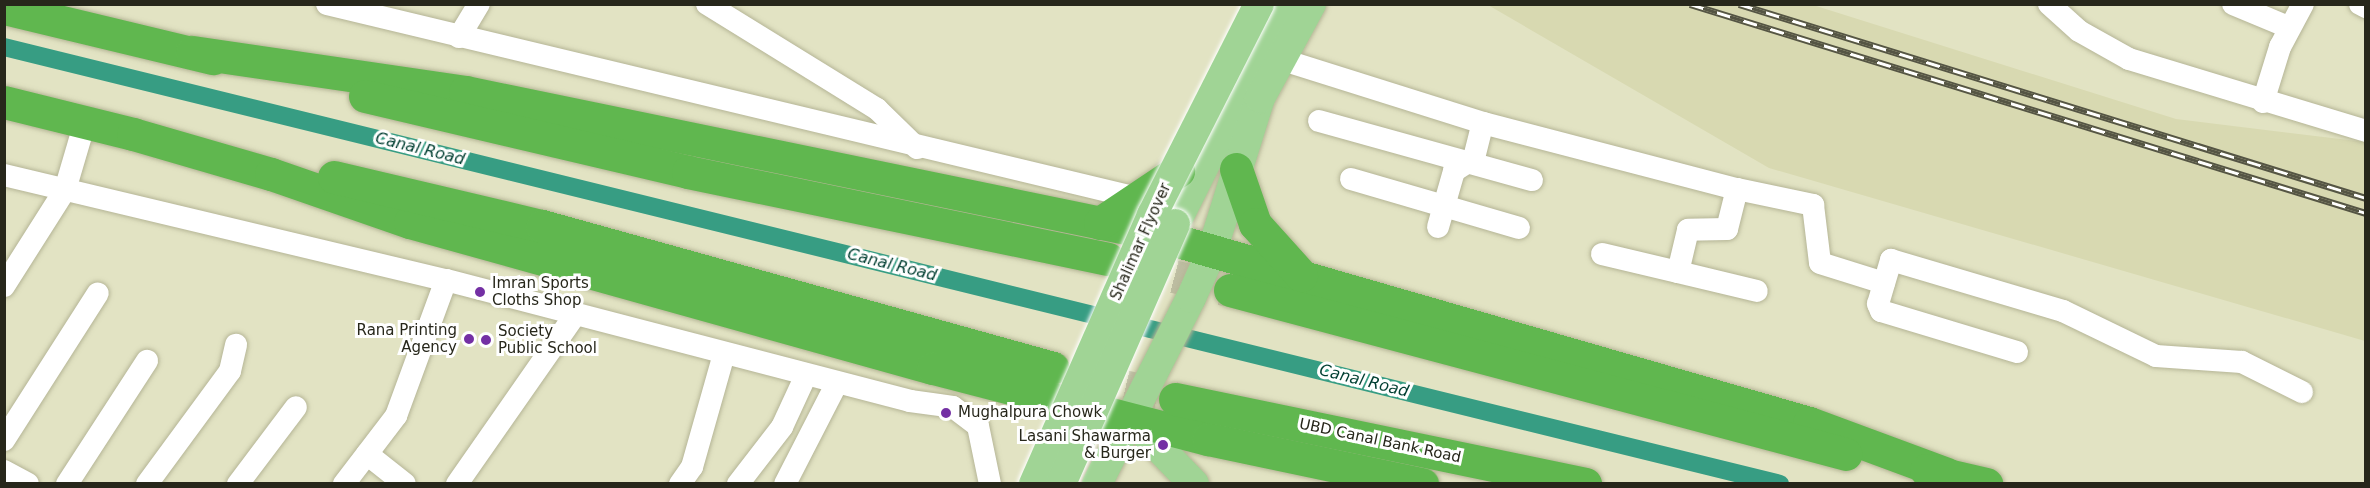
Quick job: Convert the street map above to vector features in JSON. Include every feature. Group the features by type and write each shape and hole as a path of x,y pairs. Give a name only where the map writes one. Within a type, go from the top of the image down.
{"highway":[{"path":"4,8 192,52 560,144 1118,267"},
{"path":"192,52 465,92 1150,233 1809,423 1947,474"},
{"path":"4,102 133,134 542,226 1053,368"},
{"path":"133,134 271,174 410,222 961,375 1132,420 1422,483"},
{"path":"1236,169 1255,224 1303,278"},
{"path":"1100,224 1178,171"},
{"path":"1230,290 1767,437 1986,483"},
{"name":"UBD Canal Bank Road","path":"1175,399 1585,483"}],"main road":[{"path":"1024,483 1088,363 1118,267 1150,233 1254,4"},
{"name":"Shalimar Flyover","path":"1034,483 1152,215 1259,4"},
{"name":"Shalimar Flyover","path":"1061,483 1175,224 1285,4"},
{"path":"1102,482 1159,369 1212,250 1260,98 1311,4"},
{"path":"1132,420 1194,483"}],"street":[{"path":"327,4 369,9 459,37 918,149 1137,198"},
{"path":"459,37 479,4"},
{"path":"707,4 877,109 918,149"},
{"path":"2049,4 2109,50 2263,102 2366,131"},
{"path":"2233,4 2288,27"},
{"path":"2263,102 2288,27 2303,4"},
{"path":"2360,4 2366,7"},
{"path":"1280,59 1483,123 1737,189 1813,205 1820,263 1884,283"},
{"path":"1319,121 1471,161 1532,180"},
{"path":"4,286 65,190 85,122"},
{"path":"1441,216 1454,171 1471,161 1483,123"},
{"path":"4,175 446,280 574,316 837,383 952,407 978,426 990,483"},
{"path":"1351,179 1441,216 1519,228"},
{"path":"1678,272 1688,230 1727,229 1737,189"},
{"path":"1602,254 1757,291"},
{"path":"2017,352 1881,311 1884,283 1893,259 2063,311 2156,356 2242,362 2302,392"},
{"path":"344,483 396,416 446,280"},
{"path":"4,440 98,293"},
{"path":"457,483 574,316"},
{"path":"147,483 230,371 236,345"},
{"path":"680,483 692,467 724,354"},
{"path":"67,483 147,361"},
{"path":"738,483 782,427 806,375"},
{"path":"952,407 961,375"},
{"path":"785,483 837,383"},
{"path":"238,483 296,407"},
{"path":"367,454 405,483"}],"shaded area":[{"path":"1488,5 1813,5 2176,119 2365,142 2365,341 1769,168"}],"waterway":[{"name":"Canal Road","path":"4,47 1780,484"}],"tunnel":[{"path":"1127,264 1228,290"},
{"path":"1078,375 1174,398"}],"railway":[{"path":"1690,4 2366,213"},
{"path":"1739,4 2366,198"}],"place":[{"name":"Imran Sports Cloths Shop","path":"480,292"},
{"name":"Rana Printing Agency","path":"469,339"},
{"name":"Society Public School","path":"486,340"},
{"name":"Mughalpura Chowk","path":"946,413"},
{"name":"Lasani Shawarma & Burger","path":"1163,445"}]}
